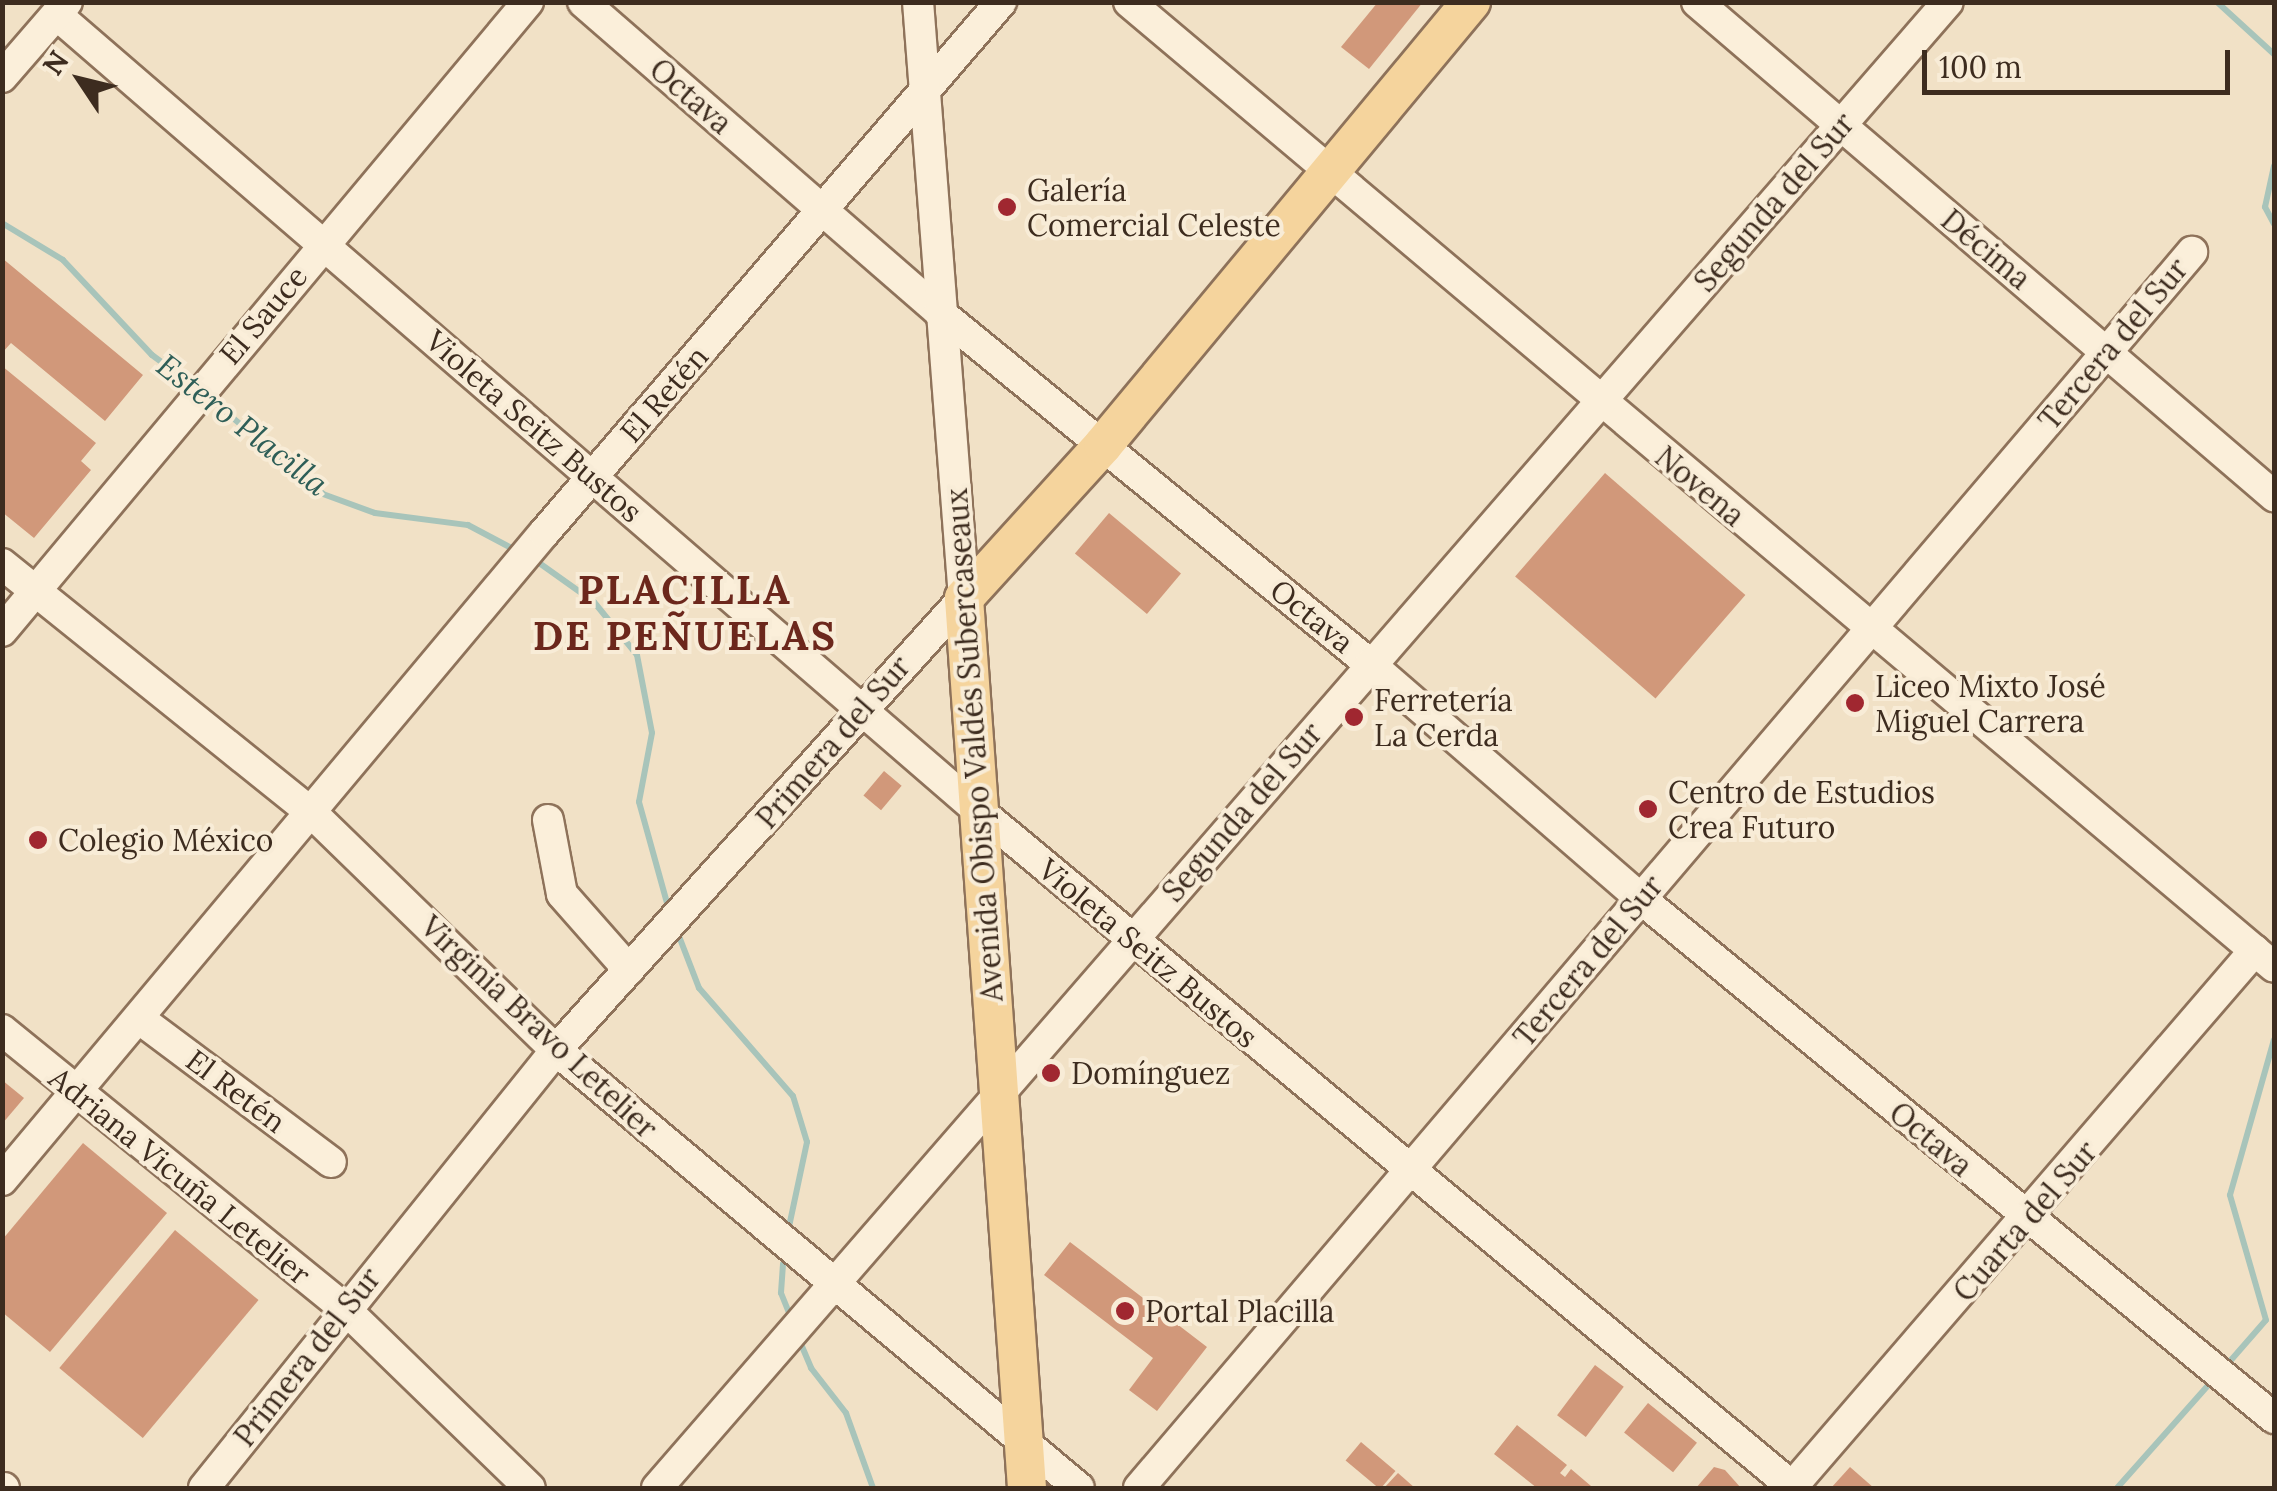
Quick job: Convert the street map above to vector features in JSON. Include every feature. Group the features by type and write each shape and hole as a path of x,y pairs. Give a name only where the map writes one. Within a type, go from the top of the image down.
{"main road":[{"name":"Primera del Sur","path":"964,598 1103,445 1472,2"},
{"name":"Avenida Obispo Valdés Subercaseaux","path":"964,598 1027,1488"}],"street":[{"name":"El Sauce","path":"2,631 185,406 528,2"},
{"name":"Octava","path":"583,2 940,312 1370,664 1641,899 2274,1418"},
{"name":"Avenida Obispo Valdés Subercaseaux","path":"918,2 964,598"},
{"name":"El Retén","path":"2,1180 314,815 544,533 1002,2"},
{"name":"Novena","path":"1129,2 2264,959"},
{"name":"Décima","path":"1697,2 2274,496"},
{"name":"Segunda del Sur","path":"656,1488 825,1288 1000,1096 1370,664 1948,2"},
{"name":"Violeta Seitz Bustos","path":"62,9 323,244 980,810 1792,1488"},
{"path":"2,77 62,9"},
{"name":"Tercera del Sur","path":"1140,1488 2192,252"},
{"name":"Virginia Bravo Letelier","path":"2,564 314,815 556,1050 825,1288 1079,1488"},
{"name":"Primera del Sur","path":"204,1488 344,1308 556,1050 964,598"},
{"path":"548,820 562,894 630,970"},
{"name":"Cuarta del Sur","path":"1792,1488 2264,959"},
{"name":"El Retén","path":"141,1020 331,1162"},
{"name":"Adriana Vicuña Letelier","path":"2,1030 344,1308 530,1488"}],"building":[{"path":"1378,2 1423,2 1369,69 1341,47"},
{"path":"2,258 143,375 105,421 11,343 2,353"},
{"path":"2,366 96,443 81,461 91,470 34,538 2,512"},
{"path":"1605,473 1745,595 1655,698 1515,576"},
{"path":"1109,513 1181,573 1147,614 1075,554"},
{"path":"884,771 902,786 881,810 863,796"},
{"path":"2,1080 24,1098 2,1124"},
{"path":"83,1143 167,1213 50,1352 2,1312 2,1240"},
{"path":"175,1230 258,1300 143,1438 59,1368"},
{"name":"Portal Placilla","path":"1070,1242 1207,1347 1157,1411 1129,1390 1153,1358 1044,1275"},
{"path":"1595,1365 1624,1387 1586,1437 1557,1415"},
{"path":"1648,1403 1697,1443 1673,1472 1624,1433"},
{"path":"1517,1425 1567,1465 1560,1473 1565,1477 1571,1469 1591,1486 1537,1488 1494,1454"},
{"path":"1361,1442 1395,1471 1378,1488 1346,1460"},
{"path":"1714,1467 1725,1470 1741,1488 1696,1488"},
{"path":"1850,1467 1874,1488 1831,1488"},
{"path":"1398,1473 1415,1488 1384,1488"}],"waterway":[{"path":"2217,2 2274,54"},
{"path":"2274,166 2265,207 2274,224"},
{"name":"Estero Placilla","path":"2,223 63,260 152,355 194,386"},
{"name":"Estero Placilla","path":"208,397 323,494 375,513 468,525 519,552"},
{"name":"Estero Placilla","path":"535,560 594,602 637,655 652,733 639,802 669,910"},
{"name":"Estero Placilla","path":"677,931 699,988 793,1096 807,1142 789,1227"},
{"path":"2225,1367 2266,1320 2230,1195 2274,1040"},
{"name":"Estero Placilla","path":"783,1264 781,1293 792,1320"},
{"name":"Estero Placilla","path":"798,1337 811,1368 846,1413 873,1488"},
{"path":"2117,1488 2213,1380"}],"place":[{"name":"Galería Comercial Celeste","path":"1007,207"},
{"name":"Liceo Mixto José Miguel Carrera","path":"1855,703"},
{"name":"Ferretería La Cerda","path":"1354,717"},
{"name":"Centro de Estudios Crea Futuro","path":"1648,809"},
{"name":"Colegio México","path":"38,840"},
{"name":"Domínguez","path":"1051,1073"},
{"name":"Portal Placilla","path":"1125,1311"}],"district":[{"name":"PLACILLA DE PEÑUELAS","path":"685,613"}]}
